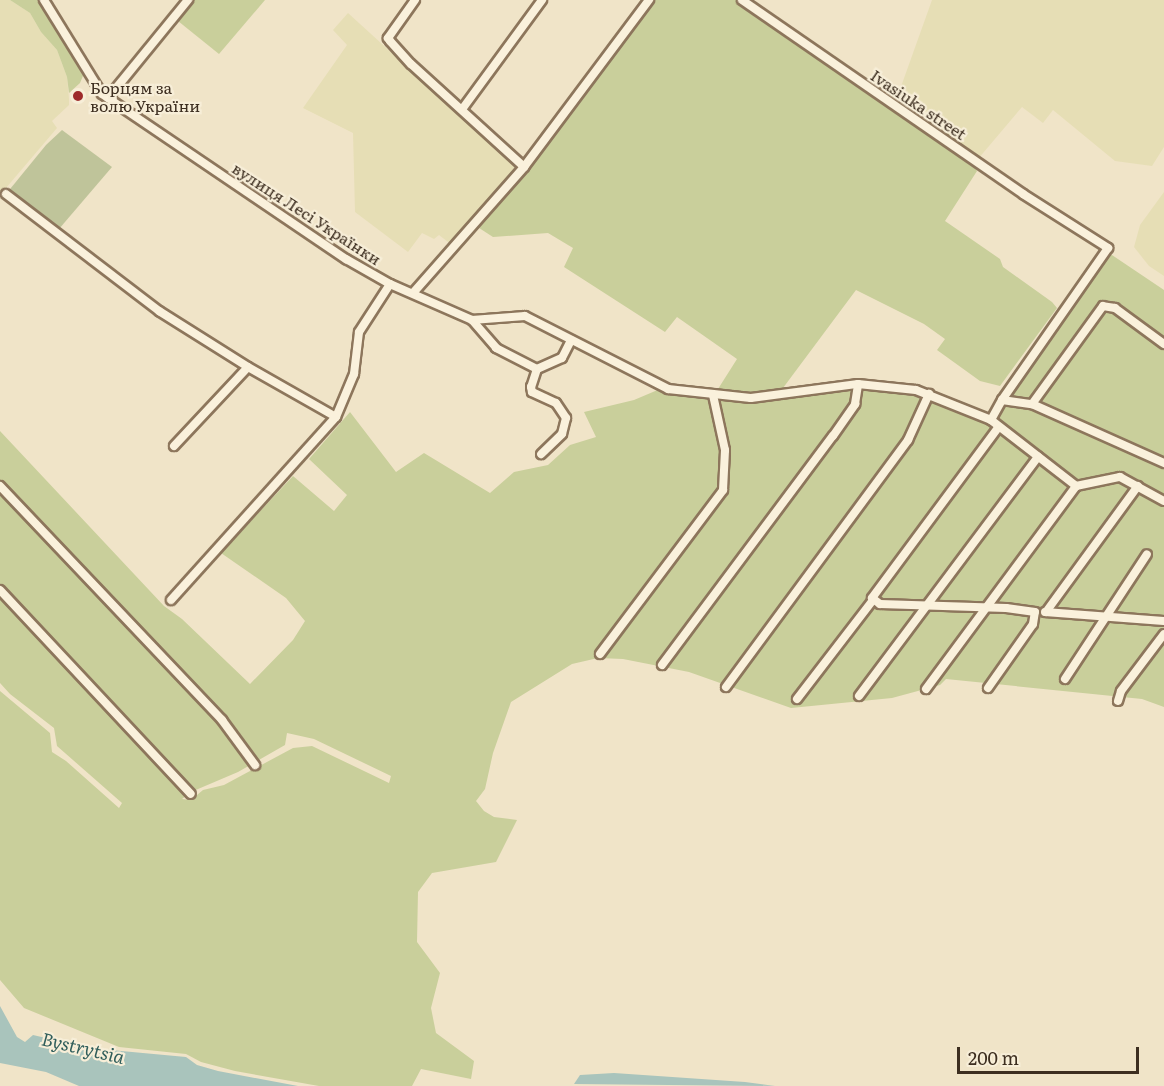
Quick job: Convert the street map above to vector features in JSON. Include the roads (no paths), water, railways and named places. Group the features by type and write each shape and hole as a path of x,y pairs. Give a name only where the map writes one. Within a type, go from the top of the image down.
{"street":[{"name":"вулиця Лесі Українки","path":"44,0 102,94 346,259 390,284 472,320 525,316 662,387 752,398 858,384 916,390 991,420"},
{"path":"108,98 188,0"},
{"path":"416,0 388,38 411,64 463,108 524,167"},
{"path":"463,108 542,0"},
{"path":"413,294 524,167 649,0"},
{"name":"Ivasiuka street","path":"742,0 1023,194 1108,248 1002,400"},
{"path":"6,194 84,256 159,311 248,367 336,417"},
{"path":"171,600 336,417 354,374 359,332 390,284"},
{"path":"1032,404 1103,306 1115,308 1164,344"},
{"path":"472,320 496,348 537,369"},
{"path":"541,454 562,434 566,418 556,403 532,392 531,387 537,369 562,358 571,340"},
{"path":"174,446 248,367"},
{"path":"662,665 834,436 855,404 858,384"},
{"path":"600,654 723,490 725,450 713,394"},
{"path":"726,687 908,440 929,394"},
{"path":"1076,486 998,428 991,420 1002,400 1032,404 1164,463"},
{"path":"797,699 873,600 877,588 998,428"},
{"path":"859,696 1038,457"},
{"path":"927,689 984,608 1076,486 1115,476 1164,501"},
{"path":"0,486 222,720 255,765"},
{"path":"1046,612 1138,486"},
{"path":"1065,679 1147,554"},
{"path":"0,590 191,794"},
{"path":"873,600 880,604 1107,615 1164,621"},
{"path":"987,688 1034,624 1035,612"},
{"path":"1118,701 1121,691 1164,634"}],"water":[{"name":"Bystrytsia","path":"0,1006 17,1037 25,1042 33,1035 89,1048 186,1057 197,1065 218,1071 298,1086 79,1086 46,1072 0,1063"},
{"path":"614,1073 775,1086 574,1084 580,1075"}],"place":[{"name":"Борцям за волю України","path":"78,96"}]}
